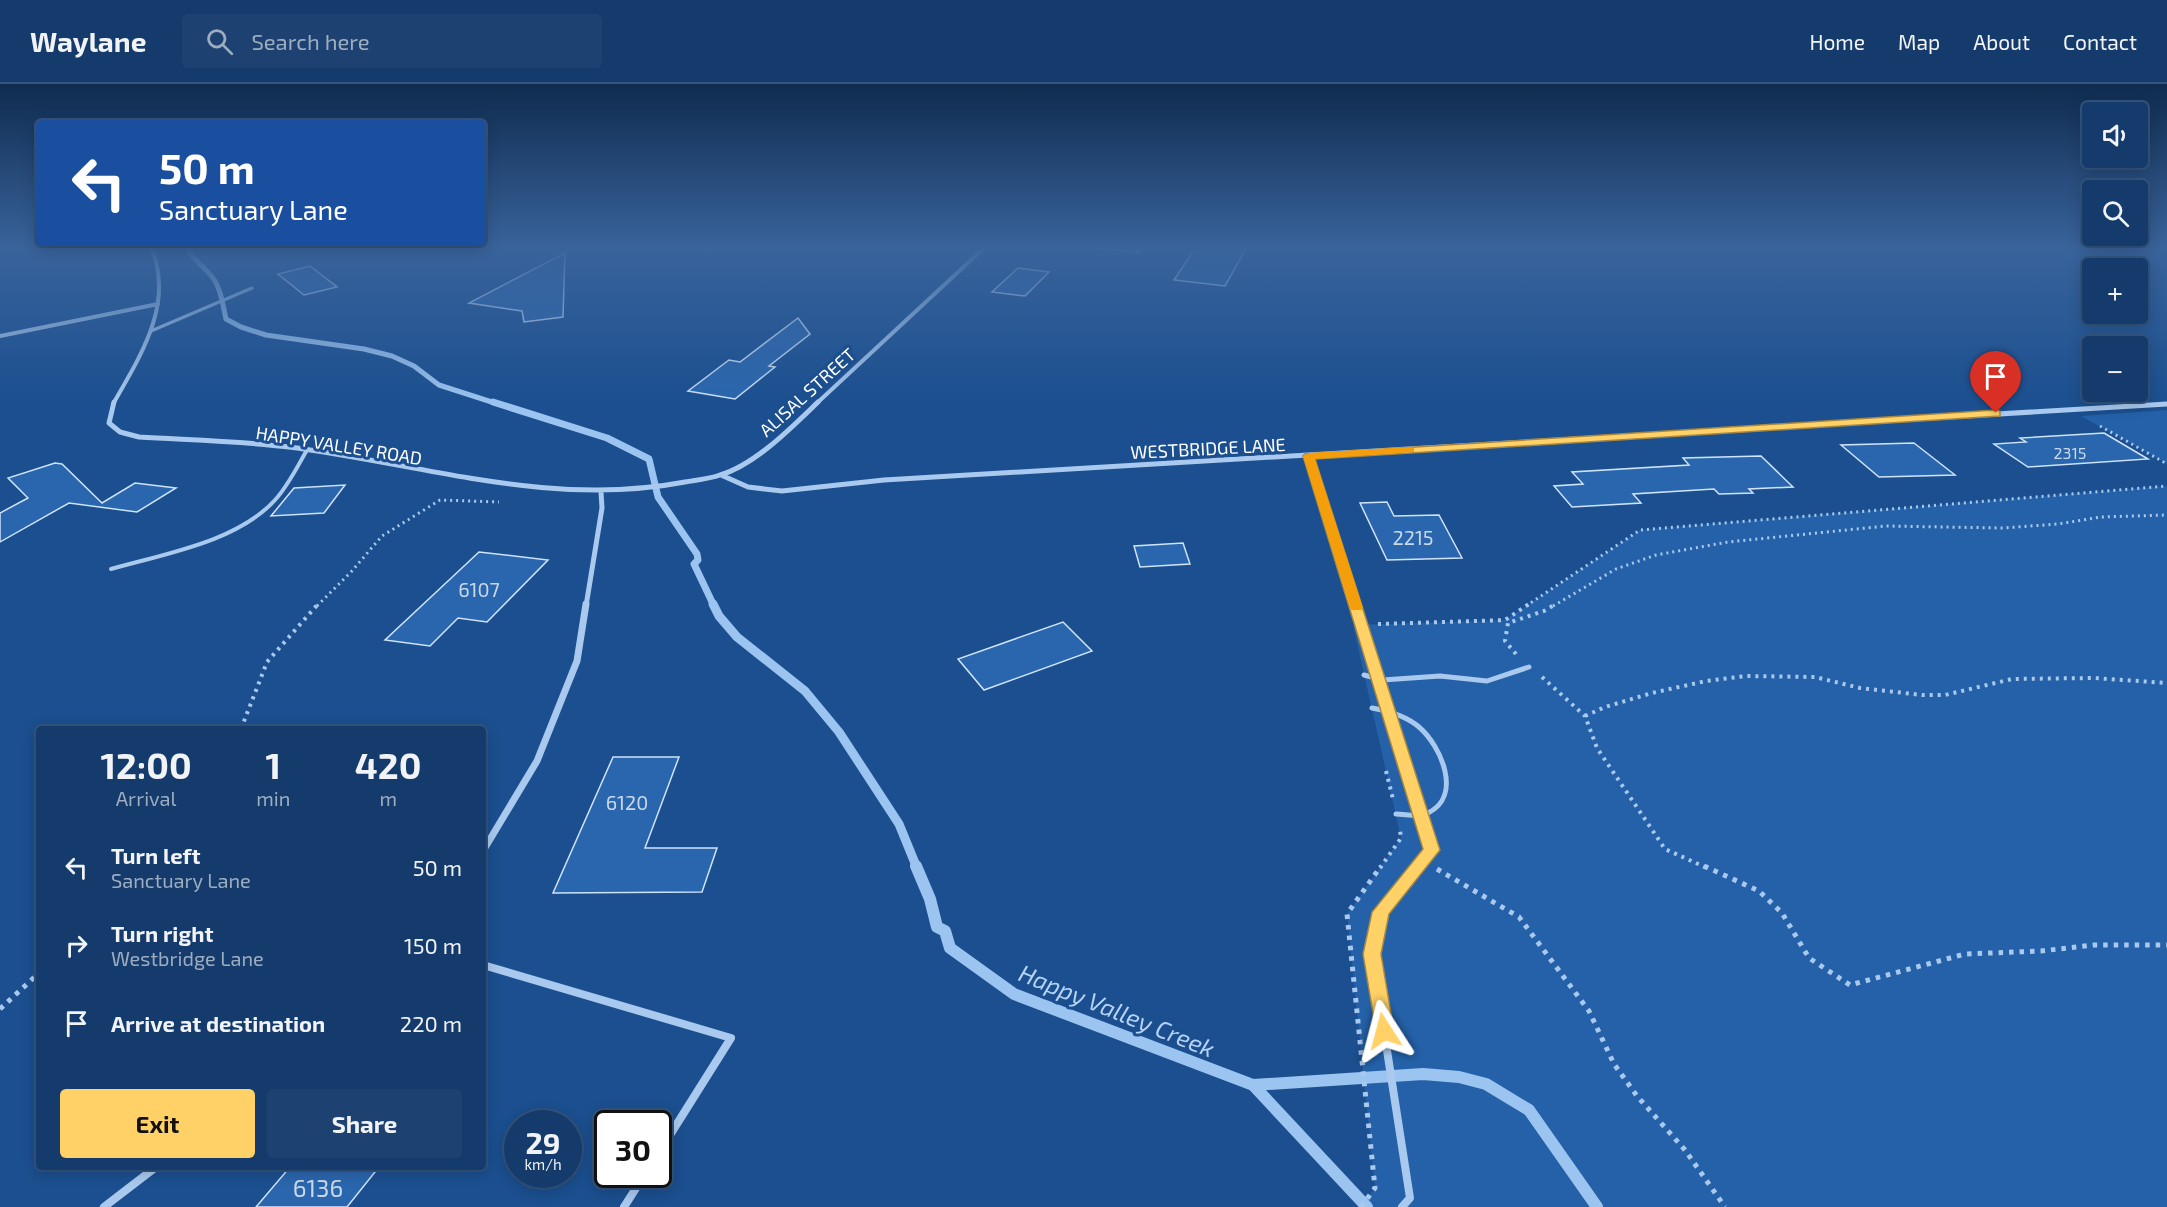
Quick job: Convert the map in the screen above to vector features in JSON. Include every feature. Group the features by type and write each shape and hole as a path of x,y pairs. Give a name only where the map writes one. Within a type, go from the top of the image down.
{"street":[{"name":"HAPPY VALLEY ROAD","path":"159,299 151,331 126,384 110,408 109,423 120,432 139,437 288,447 481,482 601,492 664,486 721,475"},
{"name":"ALISAL STREET","path":"721,475 742,465 789,429 929,299"},
{"path":"0,336 158,304"},
{"name":"WESTBRIDGE LANE","path":"721,475 748,487 782,491 884,480 2167,404"},
{"path":"1309,456 1432,850 1381,912 1372,954 1410,1198 1403,1207"},
{"path":"486,846 537,760 577,661 602,508 601,492"},
{"path":"486,966 731,1038 672,1132"},
{"path":"104,1207 152,1170"},
{"path":"624,1207 636,1188"}],"lane":[{"path":"151,331 225,299"},
{"path":"111,569 194,544 247,522 272,503 307,450"},
{"path":"1364,675 1410,679 1440,676 1487,681 1529,667"},
{"path":"1372,708 1388,710 1411,722 1425,733 1444,767 1448,786 1439,806 1426,814 1396,814"}],"path":[{"path":"2090,421 2167,464"},
{"path":"1361,624 1505,620 1640,530 2167,486"},
{"path":"242,726 267,662 306,616 351,572 382,536 440,500 509,502"},
{"path":"2167,515 2101,517 2058,524 2003,528 1886,526 1728,542 1656,555 1616,570 1544,611 1508,623 1505,641 1529,667 1585,716 1597,748 1665,849 1759,891 1782,912 1809,958 1850,985 1965,954 2042,951 2094,945 2167,945"},
{"path":"1585,716 1605,707 1652,693 1706,681 1746,676 1815,677 1860,688 1922,695 1945,694 2012,679 2094,678 2167,683"},
{"path":"1361,1207 1375,1188 1347,914 1401,838 1384,761"},
{"path":"1432,850 1436,868 1520,917 1589,1011 1614,1064 1637,1096 1685,1150 1725,1207"},
{"path":"0,1009 36,976"}],"shaded area":[{"path":"2167,410 2167,464 2081,416"},
{"path":"2167,486 2167,1207 1361,1207 1375,1188 1347,914 1401,838 1353,625 1505,620 1640,530"}],"building":[{"path":"476,299 564,299 563,317 524,322 522,311 469,303"},
{"path":"798,318 810,334 769,366 775,367 735,399 688,391 729,360 740,362"},
{"path":"2104,433 2148,459 2028,467 1994,444 2026,442 2020,438"},
{"path":"1914,443 1955,475 1879,477 1841,445"},
{"path":"1761,456 1793,487 1749,489 1753,493 1719,494 1714,489 1633,494 1641,503 1572,507 1554,486 1583,484 1572,472 1689,465 1683,458"},
{"path":"55,463 62,464 102,503 135,483 176,488 137,512 69,503 0,542 0,513 28,498 8,478"},
{"path":"345,485 324,513 271,516 294,488"},
{"path":"1387,502 1394,516 1439,515 1462,558 1387,560 1360,503"},
{"path":"1183,543 1190,564 1140,567 1134,546"},
{"path":"479,552 548,560 487,622 458,618 430,646 385,640"},
{"path":"1063,622 1092,651 984,690 958,659"},
{"path":"613,757 679,757 645,848 717,848 702,892 553,893"},
{"path":"287,1170 377,1170 347,1207 256,1207"}],"waterway":[{"name":"Happy Valley Creek","path":"222,299 226,319 241,327 266,335 364,349 392,356 414,366 439,385 498,404"},
{"name":"Happy Valley Creek","path":"493,402 607,438 649,459 658,497 697,554 698,560 694,564 714,606"},
{"name":"Happy Valley Creek","path":"714,606 719,616 737,637 805,691 839,732 899,824 917,868"},
{"name":"Happy Valley Creek","path":"916,866 930,899 937,927 945,931 950,948 1014,994 1253,1085"},
{"path":"1253,1085 1423,1074 1459,1077 1486,1084 1529,1110 1597,1207"},
{"path":"1253,1085 1367,1207"}],"slow traffic":[{"path":"1356,608 1309,456 1410,450"}],"route":[{"path":"1384,1031 1372,954 1381,912 1432,850 1309,456 1996,413"}]}
